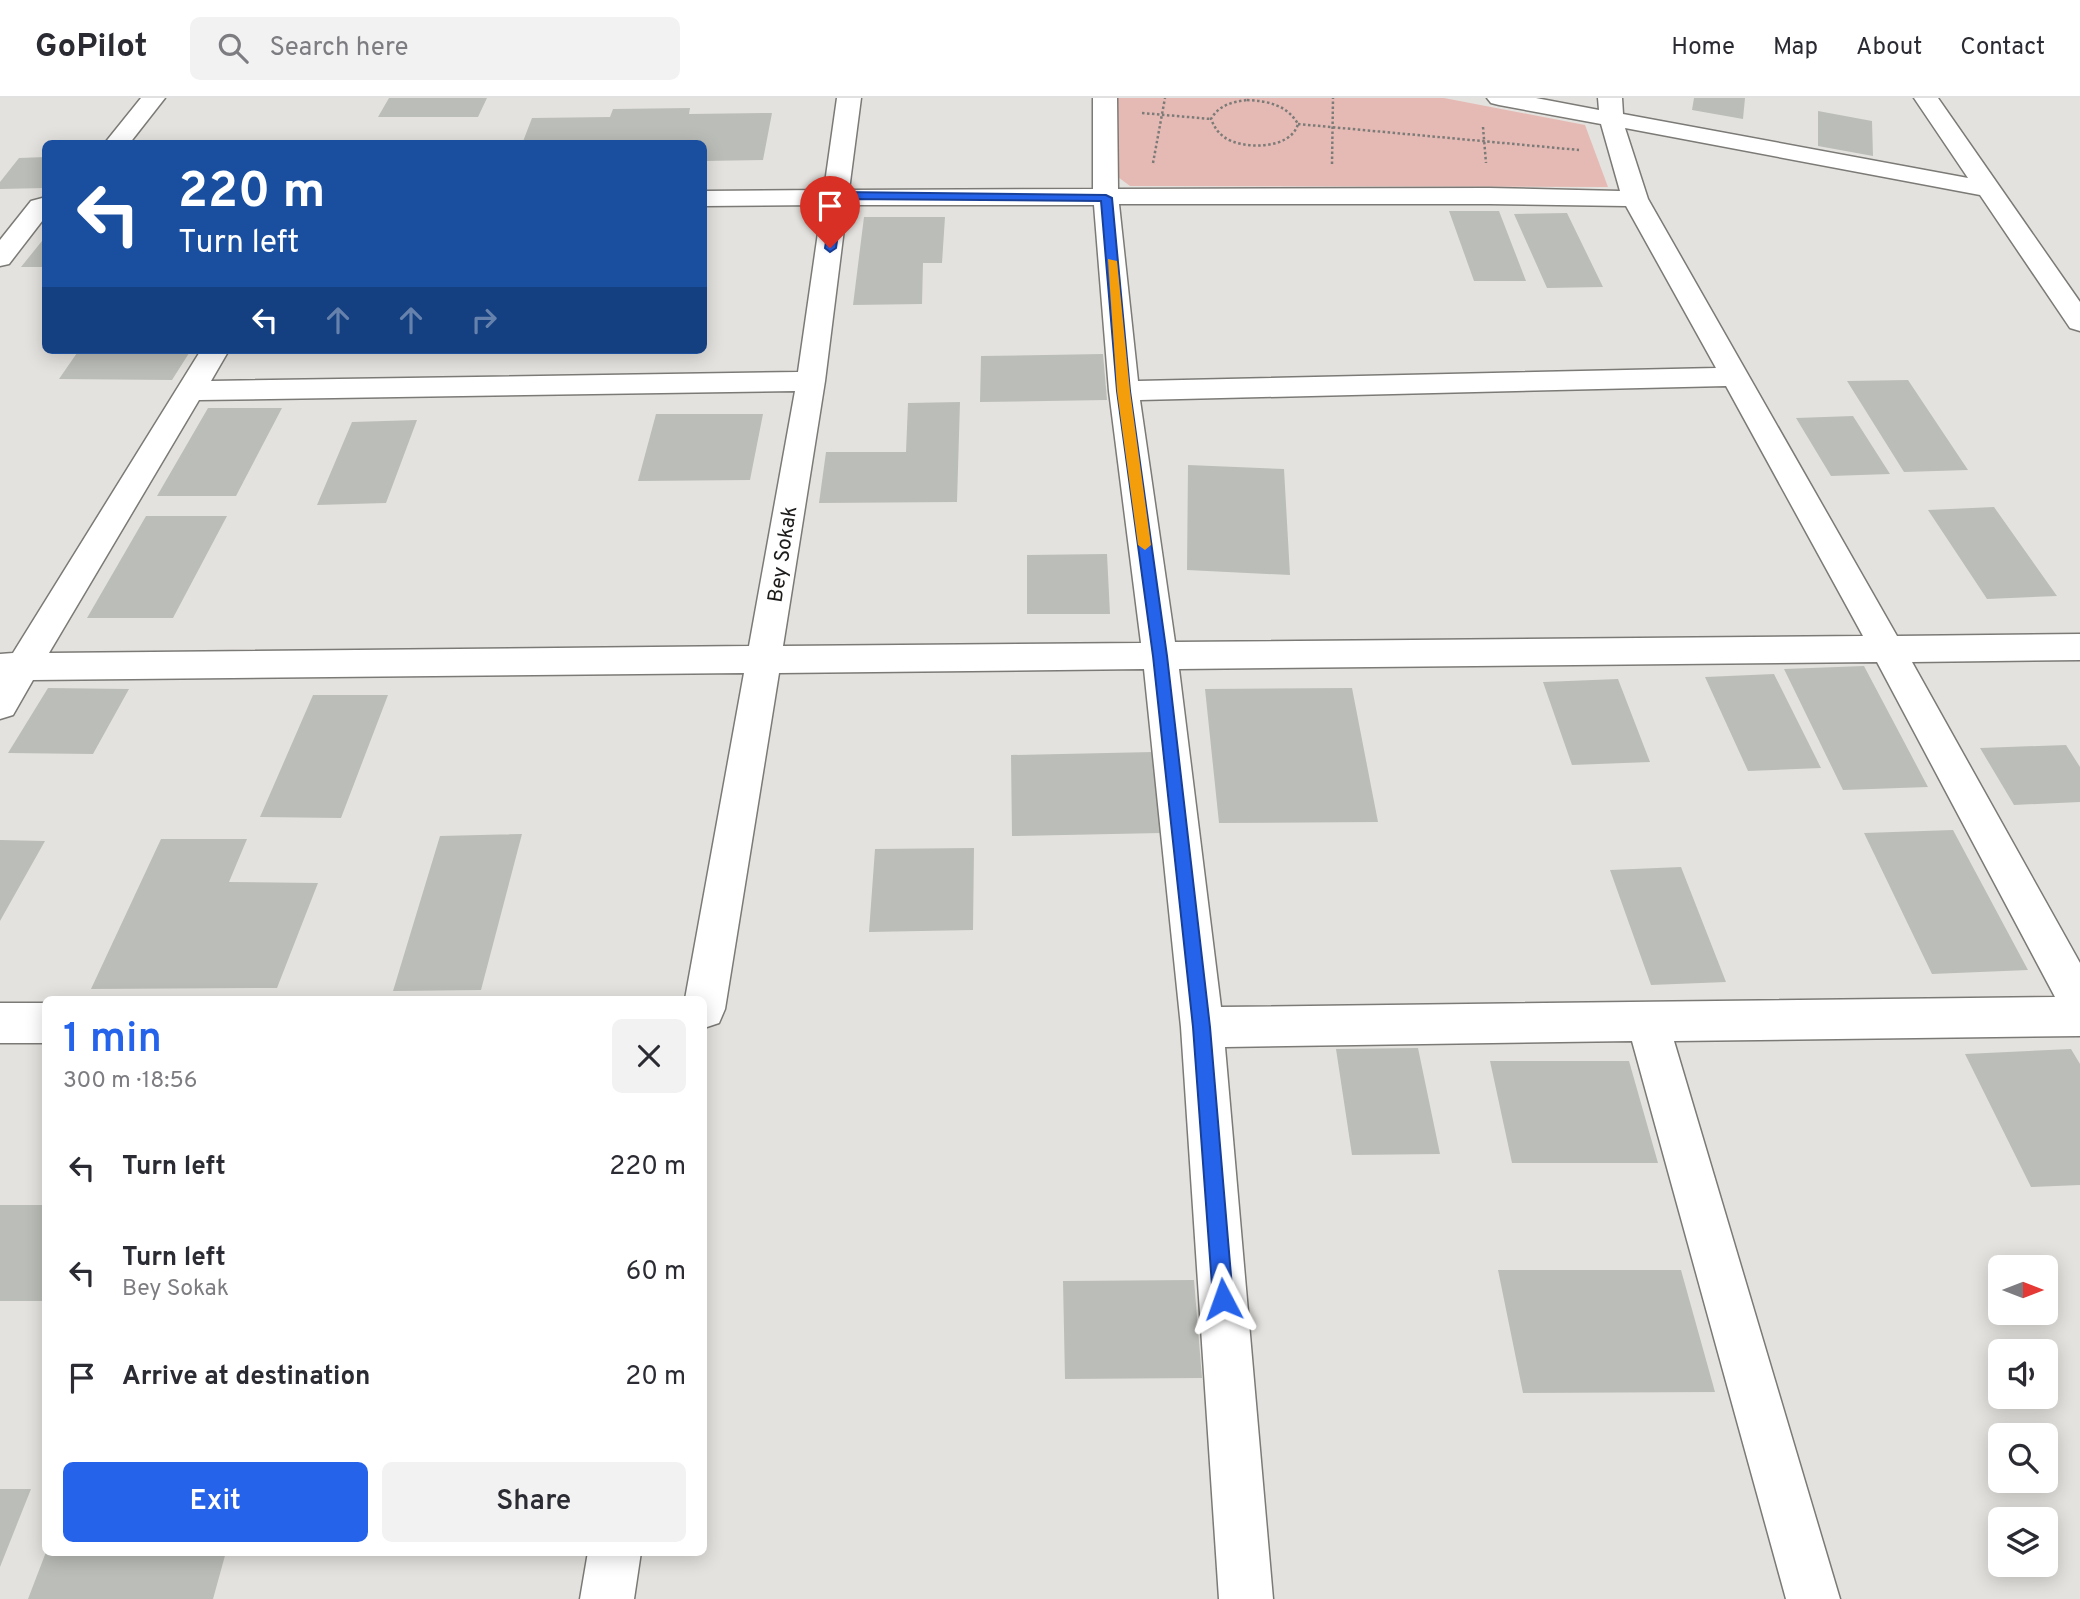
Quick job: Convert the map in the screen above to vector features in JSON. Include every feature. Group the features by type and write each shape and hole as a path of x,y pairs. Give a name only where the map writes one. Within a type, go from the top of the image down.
{"street":[{"path":"119,140 153,98"},
{"name":"Bey Sokak","path":"706,996 811,380 849,98"},
{"path":"1499,98 1610,109 1990,189"},
{"path":"1926,98 2080,322"},
{"path":"1105,104 1106,198 1124,391 1160,656 1202,1027 1246,1599"},
{"path":"1610,109 1618,153 1635,199 1888,650 2080,1003"},
{"path":"707,198 838,195 1106,198 1489,196 1635,199"},
{"path":"13,206 42,205"},
{"path":"0,258 42,207"},
{"path":"0,705 12,667 212,354"},
{"path":"1124,391 1736,377"},
{"path":"188,391 811,380"},
{"path":"12,667 2080,647"},
{"path":"1202,1027 2080,1016"},
{"path":"1647,1021 1813,1599"},
{"path":"0,1023 42,1023"},
{"path":"607,1599 614,1556"}],"path":[{"path":"1147,197 1165,98"},
{"path":"1331,197 1333,98"},
{"path":"1298,124 1290,138 1254,145 1228,139 1212,126 1210,119 1214,112 1233,102 1262,100 1287,110 1298,124 1618,153"},
{"path":"1105,104 1210,119"},
{"path":"1482,119 1489,196"}],"shaded area":[{"path":"1117,98 1444,98 1585,125 1608,187 1130,186 1118,177"}],"building":[{"path":"389,98 487,98 478,117 378,117"},
{"path":"1694,98 1745,98 1743,119 1692,110"},
{"path":"690,108 689,114 772,113 763,160 707,161 707,140 524,140 532,118 610,117 613,109"},
{"path":"1818,111 1872,121 1873,156 1818,146"},
{"path":"42,157 42,188 0,189 0,182 19,158"},
{"path":"1449,211 1499,211 1526,281 1474,281"},
{"path":"1567,213 1603,287 1547,288 1514,214"},
{"path":"864,217 945,217 942,263 923,263 922,304 853,305"},
{"path":"42,241 42,267 21,267"},
{"path":"76,354 188,354 172,380 59,379"},
{"path":"1103,354 1107,400 980,402 981,356"},
{"path":"1908,380 1968,470 1904,472 1847,381"},
{"path":"960,402 957,502 819,503 826,452 906,452 908,403"},
{"path":"208,408 282,408 236,496 157,496"},
{"path":"656,414 763,414 750,480 638,481"},
{"path":"1853,416 1890,474 1831,476 1796,418"},
{"path":"417,420 386,503 317,505 352,422"},
{"path":"1188,465 1284,469 1290,575 1187,570"},
{"path":"1994,507 2057,596 1987,599 1928,510"},
{"path":"146,516 227,516 173,618 87,618"},
{"path":"1107,554 1110,614 1027,614 1027,555"},
{"path":"1864,666 1928,787 1843,790 1784,669"},
{"path":"1774,674 1821,768 1748,771 1705,677"},
{"path":"1618,679 1650,762 1572,765 1543,682"},
{"path":"48,688 129,689 93,754 8,753"},
{"path":"1352,688 1378,822 1219,823 1205,689"},
{"path":"313,695 388,695 341,818 260,817"},
{"path":"2066,745 2080,767 2080,802 2014,805 1980,748"},
{"path":"1153,752 1161,833 1012,836 1011,755"},
{"path":"1953,830 2028,970 1932,974 1864,833"},
{"path":"522,834 481,990 393,991 440,836"},
{"path":"161,839 247,839 229,882 318,883 277,988 91,989"},
{"path":"0,840 45,841 0,921"},
{"path":"974,848 973,930 869,932 875,849"},
{"path":"1681,867 1726,982 1651,985 1610,870"},
{"path":"1418,1048 1440,1154 1352,1155 1336,1049"},
{"path":"2071,1049 2080,1064 2080,1185 2031,1187 1965,1054"},
{"path":"1490,1061 1629,1061 1658,1163 1512,1163"},
{"path":"0,1205 42,1205 42,1301 0,1301"},
{"path":"1498,1270 1681,1270 1715,1392 1523,1393"},
{"path":"1194,1280 1202,1378 1065,1379 1063,1281"},
{"path":"0,1489 31,1489 0,1567"},
{"path":"44,1556 225,1556 213,1599 28,1599"}],"slow traffic":[{"path":"1112,261 1124,391 1145,545"}],"route":[{"path":"830,248 838,195 1106,198 1124,391 1160,656 1202,1027 1223,1299"}]}
